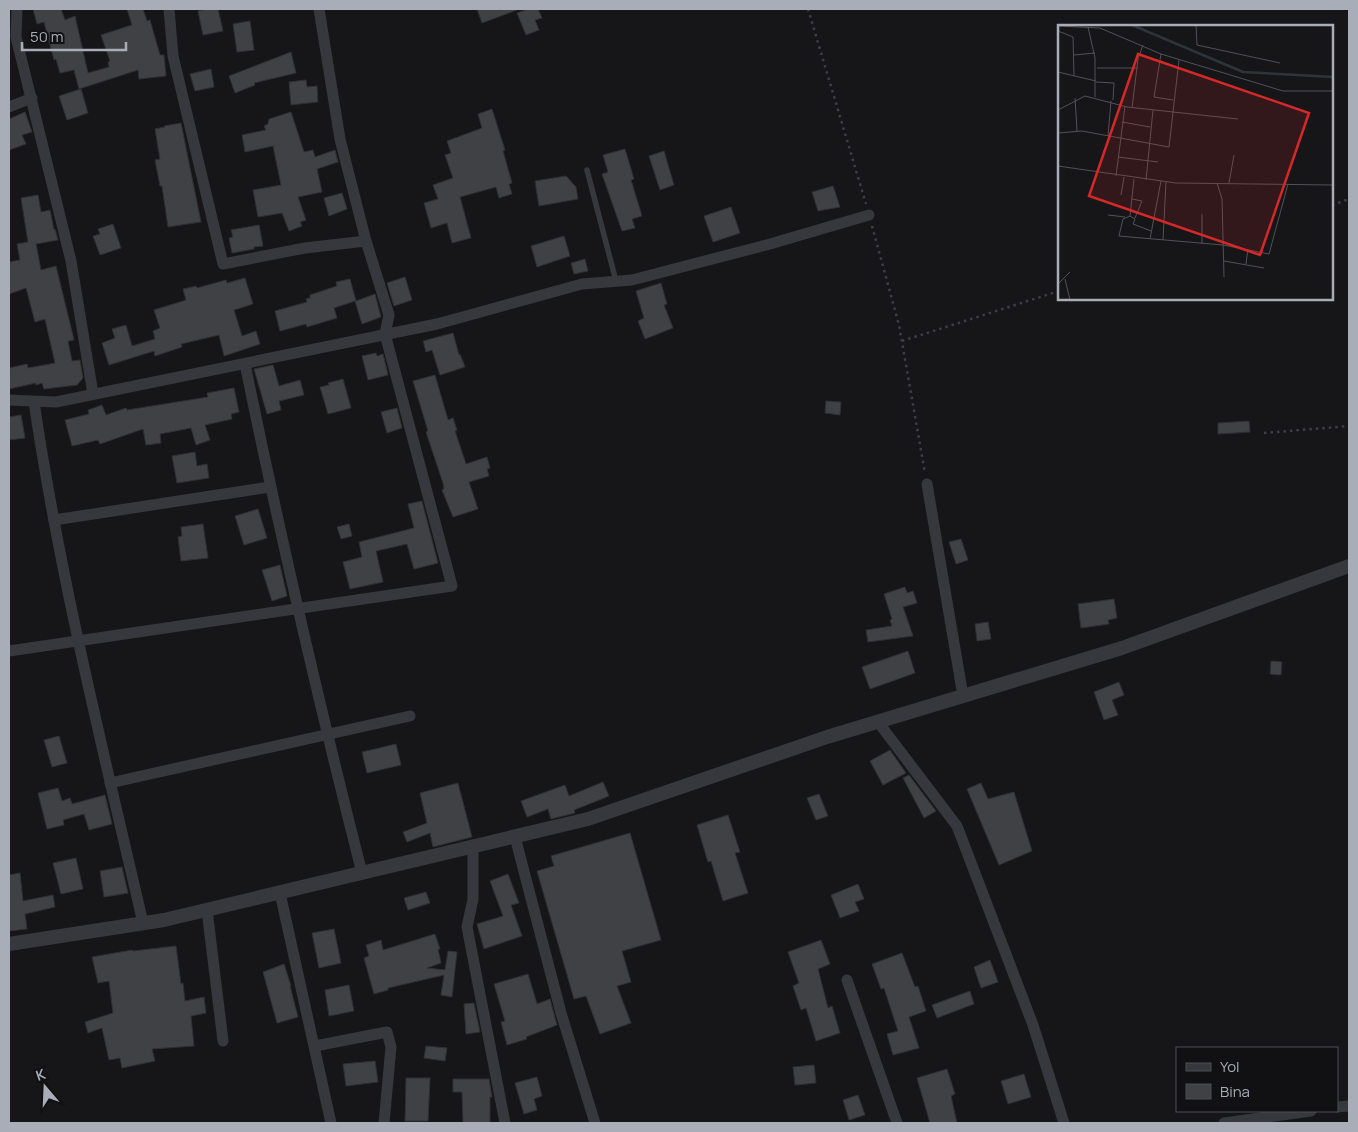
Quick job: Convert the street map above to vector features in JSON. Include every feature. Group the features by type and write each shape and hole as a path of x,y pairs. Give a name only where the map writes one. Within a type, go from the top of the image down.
{"street":[{"path":"17,9 16,37 71,261 93,394"},
{"path":"169,9 173,56 223,264 305,248 366,241"},
{"path":"9,651 298,607 452,586 384,334 388,315 366,241 340,139 319,9"},
{"path":"9,106 32,98"},
{"path":"9,400 56,402 437,324 582,284 632,280 869,215"},
{"path":"245,364 270,487 327,734 362,873"},
{"path":"34,402 77,640 143,923"},
{"path":"927,484 963,696"},
{"path":"54,520 270,487"},
{"path":"9,944 164,920 588,819 827,737 1122,648 1349,566"},
{"path":"110,783 410,716"},
{"path":"878,722 957,826 1033,1025 1064,1123"},
{"path":"515,836 561,1013 595,1123"},
{"path":"472,847 473,899 467,927 504,1123"},
{"path":"280,893 331,1123"},
{"path":"207,910 223,1042"},
{"path":"847,980 897,1123"},
{"path":"315,1046 387,1032 391,1047 384,1123"},
{"path":"1224,1123 1260,1120 1305,1112"}],"lane":[{"path":"587,170 616,281"}],"path":[{"path":"808,9 869,215 896,316 927,484"},
{"path":"1333,205 1349,199"},
{"path":"902,341 1058,291"},
{"path":"1264,433 1349,426"}],"building":[{"path":"33,9 61,9 65,20 75,16 88,73 109,67 108,62 110,61 101,35 132,25 127,9 143,9 147,21 150,20 160,55 164,55 166,76 139,79 138,70 79,89 74,70 60,73 56,59 54,60 44,22 37,24"},
{"path":"218,9 223,31 203,35 198,11"},
{"path":"477,9 517,9 517,10 482,23"},
{"path":"528,9 538,9 542,18 535,20 539,30 526,35 517,13"},
{"path":"250,21 254,50 237,52 233,24"},
{"path":"291,52 296,73 254,83 255,85 235,93 229,76"},
{"path":"211,69 214,87 195,91 190,74"},
{"path":"306,80 307,87 317,86 318,102 291,105 289,82"},
{"path":"81,89 88,113 67,120 59,96"},
{"path":"492,109 505,150 503,151 512,183 509,184 512,194 499,198 496,187 460,197 471,238 452,243 447,223 431,228 424,203 438,199 433,185 453,178 445,155 451,153 447,141 482,128 478,114"},
{"path":"25,112 32,132 22,135 26,144 9,150 9,119"},
{"path":"291,112 304,152 313,150 315,157 335,150 338,162 317,169 322,192 298,197 306,220 300,222 302,226 289,231 282,213 258,217 253,190 281,185 273,146 245,152 242,135 266,130 264,126 268,124 269,119"},
{"path":"181,123 201,222 168,227 162,186 160,186 155,160 160,159 155,129"},
{"path":"625,149 634,179 631,180 642,216 632,219 635,228 622,231 602,174 608,172 603,155"},
{"path":"664,151 674,185 660,190 649,156"},
{"path":"566,176 576,187 578,199 539,206 535,181"},
{"path":"833,186 840,207 818,211 812,192"},
{"path":"342,193 347,209 329,216 324,198"},
{"path":"38,195 41,212 50,210 58,240 36,244 41,270 56,266 74,340 68,341 72,361 80,360 83,378 77,385 44,389 42,383 36,385 36,383 9,389 9,368 27,364 28,368 55,363 45,319 35,322 26,288 9,294 9,262 20,260 17,244 28,242 21,198"},
{"path":"731,207 740,233 713,242 704,216"},
{"path":"113,224 121,248 100,255 93,236 100,234 98,229"},
{"path":"259,225 263,246 232,253 229,238 233,237 231,230"},
{"path":"564,236 570,256 537,267 531,246"},
{"path":"585,259 588,271 574,274 571,263"},
{"path":"405,277 412,300 394,306 387,283"},
{"path":"245,278 253,304 234,310 242,336 256,331 260,344 224,356 219,335 181,344 182,347 155,356 154,351 109,365 102,343 115,338 112,329 126,325 132,346 155,339 153,331 160,328 154,310 186,300 183,289 196,286 197,288 226,280 227,283"},
{"path":"350,279 356,301 375,294 381,317 362,324 355,301 334,308 337,318 307,327 306,324 280,331 275,311 307,302 306,299 310,298 310,295 337,286 336,282"},
{"path":"661,283 667,304 664,305 673,328 645,339 638,321 644,318 636,291"},
{"path":"453,333 459,355 465,367 440,375 432,350 426,352 423,341"},
{"path":"376,353 377,356 383,354 388,375 368,380 362,356"},
{"path":"273,365 279,386 300,380 304,395 279,401 281,410 267,414 254,369"},
{"path":"435,375 448,420 453,418 457,430 455,431 466,464 487,457 490,468 487,469 489,476 469,482 478,509 453,517 442,490 444,489 443,483 426,432 428,431 413,381"},
{"path":"343,379 351,408 328,414 320,387"},
{"path":"234,388 239,412 231,414 232,419 205,425 210,440 196,445 191,428 160,434 161,443 146,445 143,429 100,444 98,440 72,446 65,420 89,414 88,410 102,405 106,415 126,408 127,410 208,397 207,393"},
{"path":"826,401 841,402 840,415 825,413"},
{"path":"397,408 402,428 387,433 381,412"},
{"path":"21,415 25,438 9,440 9,417"},
{"path":"1249,421 1250,432 1218,434 1218,423"},
{"path":"195,452 197,466 207,464 209,478 177,483 172,456"},
{"path":"422,501 438,563 414,569 407,544 376,551 383,582 350,589 343,562 362,557 359,542 414,528 408,504"},
{"path":"258,509 267,538 244,545 235,516"},
{"path":"203,524 208,558 181,561 178,537 182,536 181,527"},
{"path":"349,524 352,536 341,539 337,527"},
{"path":"961,539 968,560 956,564 949,542"},
{"path":"280,565 287,596 272,601 262,570"},
{"path":"905,587 907,593 913,591 917,603 903,607 913,636 868,642 866,630 892,626 890,620 892,619 884,594"},
{"path":"1114,599 1117,618 1108,620 1109,624 1081,628 1078,604"},
{"path":"988,622 991,639 977,641 975,624"},
{"path":"908,651 915,673 870,689 862,667"},
{"path":"1271,661 1282,662 1281,675 1270,674"},
{"path":"1119,682 1124,695 1112,700 1118,715 1104,720 1094,692"},
{"path":"59,736 67,763 52,767 44,740"},
{"path":"396,744 401,765 367,773 362,752"},
{"path":"890,750 906,773 883,785 870,761"},
{"path":"909,775 936,811 924,818 903,778"},
{"path":"603,782 609,796 574,810 575,813 551,819 548,809 527,817 521,801 565,785 569,796"},
{"path":"458,783 472,837 433,847 430,833 407,842 403,832 427,823 420,793"},
{"path":"981,783 988,799 1014,792 1032,851 999,865 967,789"},
{"path":"58,788 62,801 70,798 72,804 105,795 112,824 89,830 84,814 63,820 64,825 47,829 38,793"},
{"path":"819,794 828,816 816,820 807,798"},
{"path":"728,815 740,852 735,853 748,893 723,901 711,861 708,862 697,825"},
{"path":"630,833 661,940 622,951 631,982 617,986 631,1023 600,1034 586,996 574,999 537,871 554,866 551,856"},
{"path":"76,858 83,889 61,894 53,863"},
{"path":"122,867 128,893 104,897 100,871"},
{"path":"20,873 23,901 53,895 55,907 25,914 27,929 9,931 9,875"},
{"path":"508,874 519,903 511,905 522,936 484,949 477,924 503,916 490,881"},
{"path":"858,884 864,899 855,902 859,911 840,918 831,895"},
{"path":"426,892 430,903 408,910 404,898"},
{"path":"334,929 341,963 319,968 312,933"},
{"path":"435,934 440,949 438,949 441,963 427,968 445,970 448,951 457,952 452,997 441,995 444,975 388,988 388,990 374,994 364,958 369,956 366,945 381,940 383,950"},
{"path":"821,940 830,964 818,969 828,1008 832,1006 840,1033 816,1041 806,1008 801,1010 793,986 799,983 788,952"},
{"path":"176,946 185,1001 204,997 206,1013 191,1016 194,1046 152,1049 155,1061 122,1068 120,1058 109,1060 102,1028 88,1033 85,1022 113,1013 109,981 98,983 92,957 132,950"},
{"path":"902,953 915,987 918,986 926,1011 909,1017 919,1048 893,1055 887,1034 898,1031 884,988 881,989 872,964"},
{"path":"990,960 998,982 981,988 974,967"},
{"path":"284,964 298,1017 277,1023 263,972"},
{"path":"528,974 537,1004 550,999 557,1025 526,1037 527,1039 507,1045 501,1022 505,1021 494,984"},
{"path":"349,985 354,1011 329,1016 325,990"},
{"path":"970,991 974,1004 937,1018 932,1005"},
{"path":"474,1003 480,1032 466,1034 464,1004"},
{"path":"426,1046 447,1048 445,1061 424,1058"},
{"path":"375,1061 378,1082 346,1086 343,1064"},
{"path":"814,1065 816,1083 795,1085 793,1067"},
{"path":"947,1069 955,1094 951,1096 957,1123 930,1123 917,1078"},
{"path":"1024,1074 1031,1097 1008,1104 1001,1081"},
{"path":"537,1077 542,1096 534,1099 537,1110 524,1114 515,1083"},
{"path":"406,1078 430,1078 428,1121 405,1121"},
{"path":"453,1079 489,1079 492,1097 490,1097 490,1123 463,1123 462,1092 453,1092"},
{"path":"858,1095 865,1115 849,1120 843,1100"}]}
